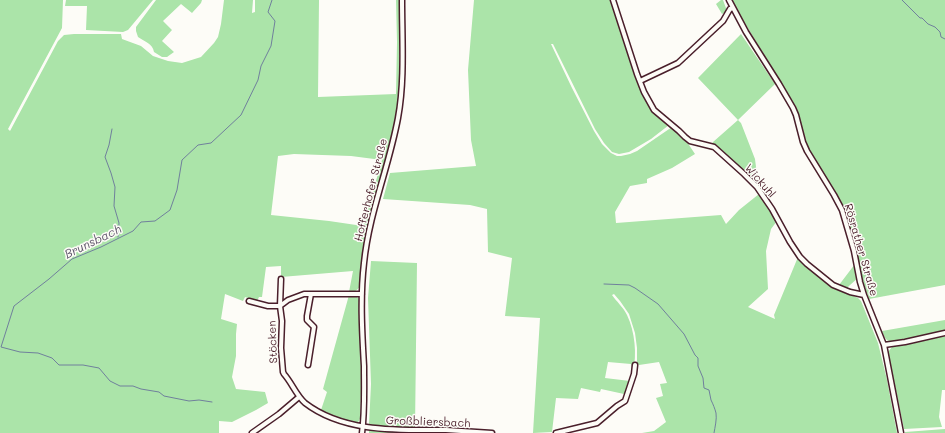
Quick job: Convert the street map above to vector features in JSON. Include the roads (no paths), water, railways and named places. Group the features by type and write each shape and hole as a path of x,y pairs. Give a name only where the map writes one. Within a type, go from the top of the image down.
{"street":[{"name":"Hofferhofer Straße","path":"363,430 364,388 362,294 365,258 370,229 396,128 400,106 402,69 402,0"},
{"name":"Wickuhl","path":"613,0 640,81 649,103 654,110 690,141 712,146 718,150 756,187 772,208 790,242 803,260 833,285 850,292 864,295"},
{"name":"Rösrather Straße","path":"730,0 746,32 793,108 807,151 839,203 854,251 864,295 884,345 901,433"},
{"path":"640,81 678,63 724,21 730,9 733,8"},
{"name":"Stöcken","path":"281,279 280,306 282,321 281,348 283,372 299,397 317,412 334,420 363,430"},
{"name":"Stöcken","path":"249,301 268,306 280,306 304,294 362,294"},
{"path":"308,365 314,327 307,320 311,294"},
{"path":"884,345 945,333"},
{"path":"556,433 596,424 624,401 634,374 635,365"},
{"path":"252,433 279,414 299,397"},
{"name":"Großbliersbach","path":"363,430 447,430 492,433"}],"waterway":[{"name":"Brunsbach","path":"212,402 199,400 189,401 164,396 159,392 133,386 120,386 110,381 99,368 83,365 59,365 52,358 38,353 20,352 1,347 14,306 72,259 133,231 141,222 155,221 170,210 177,190 182,160 198,145 211,143 241,115 258,80 261,66 271,46 275,21 268,12 272,0"},
{"path":"902,0 920,18 935,27 940,32 941,37 945,39"},
{"path":"112,129 105,157 115,187 114,206 119,223 118,237"},
{"path":"604,284 629,285 635,288 658,304 684,334 698,358 698,366 703,378 704,388 709,390 711,400 716,411 714,433"}]}
